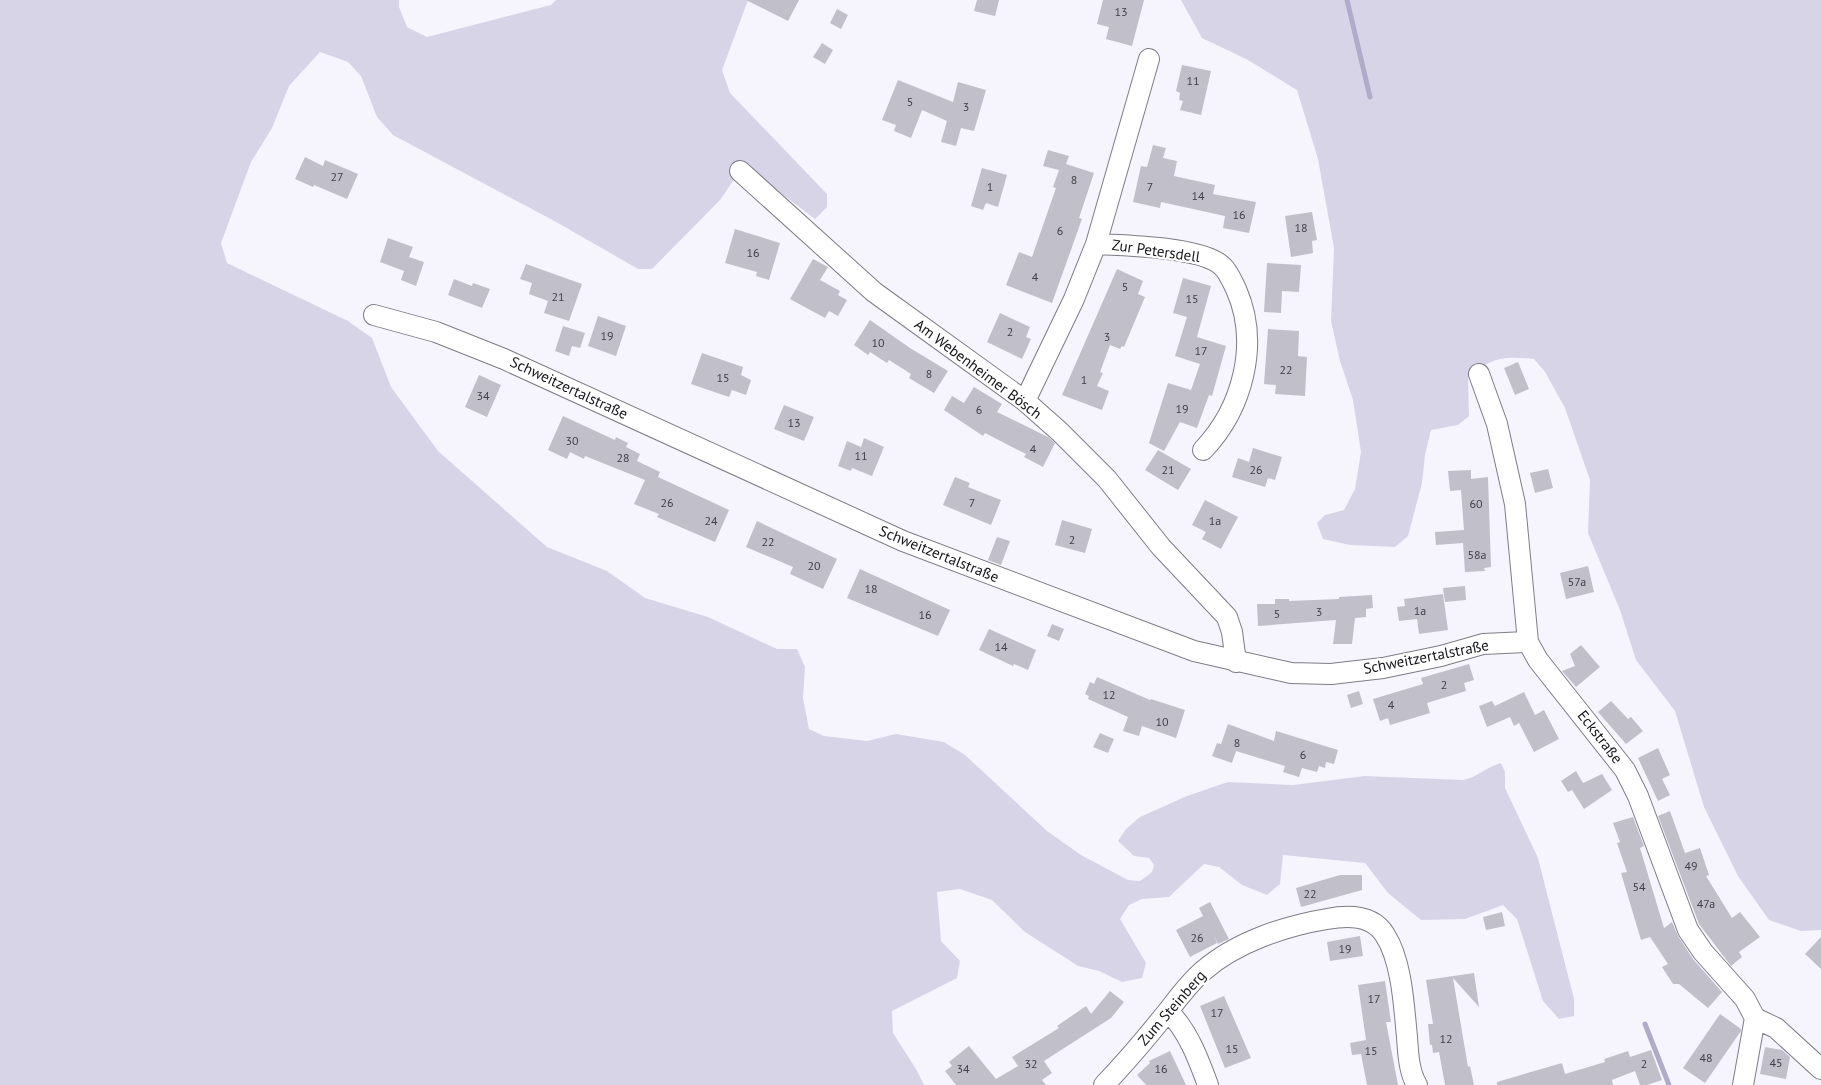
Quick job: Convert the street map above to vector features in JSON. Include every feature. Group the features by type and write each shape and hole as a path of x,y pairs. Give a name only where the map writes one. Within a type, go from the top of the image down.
{"street":[{"name":"Zur Petersdell","path":"1025,401 1074,299 1096,244 1149,59"},
{"name":"Am Webenheimer Bösch","path":"740,172 874,292 1025,401 1107,479 1161,547 1226,617 1232,632 1236,662"},
{"name":"Zur Petersdell","path":"1096,244 1132,245 1205,257 1222,265 1232,281 1242,302 1247,332 1247,361 1228,416 1214,439 1203,450"},
{"name":"Schweitzertalstraße","path":"374,315 436,332 504,359 903,542 1194,651 1291,674 1331,674 1402,664 1442,656 1484,644 1528,642"},
{"name":"Eckstraße","path":"1479,374 1497,424 1513,495 1528,642 1538,660 1625,770 1638,796 1688,930 1703,952 1745,999 1755,1018"},
{"name":"Zum Steinberg","path":"1104,1085 1203,971 1226,954 1264,937 1309,922 1335,917 1356,917 1372,921 1384,933 1394,953 1404,1008 1408,1054 1417,1085"},
{"path":"1168,1011 1179,1023 1192,1047 1208,1085"},
{"path":"1743,1085 1755,1018 1776,1028 1821,1069"}],"shaded area":[{"path":"0,0 399,0 399,7 407,27 427,37 551,5 556,0 748,0 722,70 730,93 827,194 827,207 815,219 749,169 733,181 720,200 652,269 638,269 558,223 393,135 377,117 361,76 348,62 320,52 289,86 272,128 251,162 221,243 227,263 348,321 372,338 391,387 438,451 547,547 607,571 645,598 708,617 777,649 797,649 805,667 803,698 809,729 824,736 867,741 896,734 944,742 965,755 1047,831 1081,855 1128,880 1140,881 1152,872 1154,865 1149,858 1134,856 1118,841 1126,829 1140,817 1187,796 1228,782 1293,785 1365,776 1463,780 1501,763 1505,772 1505,788 1538,858 1574,999 1574,1016 1559,1019 1543,1001 1517,919 1503,905 1465,919 1421,920 1388,893 1365,863 1283,855 1280,884 1267,895 1242,885 1219,867 1204,864 1169,897 1142,899 1129,905 1120,919 1146,963 1142,978 1122,982 1099,971 1078,966 1025,932 992,900 960,889 937,892 941,941 960,961 957,978 892,1011 893,1033 924,1085 0,1085"},
{"path":"1181,0 1821,0 1821,930 1801,931 1769,920 1738,876 1704,807 1675,711 1636,660 1620,610 1588,533 1590,480 1565,408 1545,372 1534,359 1506,358 1483,366 1468,379 1469,416 1458,425 1431,430 1425,455 1422,483 1408,536 1395,547 1350,545 1323,539 1317,523 1325,515 1344,510 1355,489 1361,452 1353,400 1340,361 1331,321 1334,248 1318,159 1297,90 1248,60 1202,38"}],"building":[{"path":"746,0 799,0 788,21"},
{"path":"977,0 999,0 995,16 974,11"},
{"path":"1103,0 1144,0 1132,46 1106,39 1109,27 1097,24"},
{"path":"837,9 848,15 841,29 830,23"},
{"path":"822,43 833,50 825,64 813,57"},
{"path":"1182,65 1211,71 1201,115 1180,110 1183,101 1179,100 1180,93 1176,91"},
{"path":"898,80 953,102 958,82 986,90 974,131 961,128 956,146 941,142 947,121 922,110 911,138 894,131 896,125 882,120"},
{"path":"1153,145 1166,148 1163,158 1177,161 1174,176 1215,185 1213,194 1256,202 1249,233 1223,228 1225,216 1161,202 1160,208 1133,202 1141,166 1147,167"},
{"path":"1048,150 1069,156 1066,164 1094,173 1079,218 1082,219 1052,303 1006,285 1019,252 1032,257 1056,188 1053,187 1059,170 1043,166"},
{"path":"305,157 323,166 325,160 358,174 347,199 295,179"},
{"path":"982,168 1007,175 998,207 986,203 983,210 971,206"},
{"path":"1312,212 1317,240 1312,241 1313,253 1291,257 1285,216"},
{"path":"735,229 780,243 769,280 756,276 757,272 725,263"},
{"path":"388,238 413,247 409,257 424,262 416,286 401,280 404,271 380,262"},
{"path":"813,259 828,267 820,280 840,291 838,295 847,300 838,316 829,311 825,318 790,299"},
{"path":"1267,263 1301,265 1299,292 1282,291 1281,313 1264,312"},
{"path":"526,264 582,284 569,321 544,313 548,301 529,294 532,283 520,279"},
{"path":"1117,269 1143,281 1138,294 1145,297 1124,347 1122,346 1120,349 1110,345 1100,372 1103,373 1097,386 1109,391 1102,410 1062,395"},
{"path":"1183,278 1211,286 1197,337 1226,346 1212,396 1209,395 1197,428 1180,422 1164,451 1149,443 1168,383 1191,390 1200,364 1175,356 1187,317 1173,313"},
{"path":"454,279 472,286 473,283 490,289 482,308 448,295"},
{"path":"1000,313 1030,327 1026,337 1031,339 1022,359 987,342"},
{"path":"598,316 626,326 616,356 588,346"},
{"path":"870,320 910,348 948,371 934,393 909,378 911,374 889,360 887,363 870,352 868,355 854,345"},
{"path":"563,326 585,333 580,348 572,346 569,356 555,351"},
{"path":"1268,329 1299,331 1298,356 1307,357 1305,396 1275,394 1276,385 1264,384"},
{"path":"702,353 743,367 741,375 751,380 746,395 732,390 729,397 691,384"},
{"path":"1518,362 1529,389 1515,395 1504,368"},
{"path":"479,375 501,385 487,417 465,407"},
{"path":"974,387 1002,404 997,412 1048,437 1055,443 1043,467 1024,457 1026,454 985,433 983,436 944,410 952,396 964,403"},
{"path":"784,405 814,417 804,441 774,429"},
{"path":"563,416 615,440 616,437 628,443 626,447 640,454 637,461 660,472 658,477 729,510 715,542 657,517 659,514 634,504 645,480 585,456 584,459 570,452 567,459 548,450"},
{"path":"864,438 884,447 872,476 852,468 851,471 838,466 847,441 861,447"},
{"path":"1253,448 1282,457 1275,480 1268,478 1265,487 1232,477 1238,458 1249,462"},
{"path":"1158,450 1191,469 1178,490 1145,470"},
{"path":"1548,469 1553,488 1535,493 1530,473"},
{"path":"1471,470 1471,479 1488,477 1491,567 1484,568 1485,571 1465,572 1463,543 1436,545 1435,532 1464,530 1461,490 1450,491 1448,471"},
{"path":"955,477 970,483 968,487 1001,500 991,525 943,505"},
{"path":"1205,500 1238,517 1221,549 1202,539 1206,532 1192,525"},
{"path":"1062,520 1092,529 1085,553 1055,545"},
{"path":"757,521 837,559 823,589 790,574 793,567 746,547"},
{"path":"997,537 1010,541 1001,565 988,560"},
{"path":"1588,566 1594,592 1566,599 1560,573"},
{"path":"860,569 950,610 938,636 847,598"},
{"path":"1465,586 1466,600 1445,602 1443,588"},
{"path":"1443,594 1448,630 1419,634 1417,619 1399,621 1397,607 1405,606 1404,599"},
{"path":"1372,595 1373,608 1366,609 1366,617 1355,618 1352,644 1333,644 1336,620 1258,626 1257,604 1275,604 1275,599 1289,599 1289,601 1339,599 1339,597"},
{"path":"1052,624 1064,629 1059,641 1047,636"},
{"path":"989,629 1036,650 1028,670 1014,664 1013,666 979,650"},
{"path":"1581,645 1600,667 1576,687 1562,671 1575,666 1570,654"},
{"path":"1469,664 1474,680 1464,683 1466,691 1427,703 1430,713 1390,725 1388,718 1380,721 1373,699 1423,684 1421,678"},
{"path":"1097,677 1150,700 1185,710 1176,738 1142,726 1139,736 1123,731 1128,717 1088,699 1089,696 1085,694 1090,682 1094,684"},
{"path":"1359,691 1363,704 1351,708 1347,695"},
{"path":"1524,692 1535,715 1544,710 1559,739 1534,752 1519,723 1514,726 1510,717 1487,727 1479,706 1492,701 1495,706"},
{"path":"1611,701 1628,719 1631,717 1643,731 1626,744 1598,712"},
{"path":"1228,724 1274,741 1276,731 1338,750 1334,764 1326,762 1325,768 1319,766 1317,772 1302,768 1299,777 1283,772 1285,766 1236,751 1232,763 1212,756 1217,743 1221,744"},
{"path":"1100,733 1114,739 1108,753 1093,747"},
{"path":"1658,748 1670,775 1662,779 1670,795 1658,801 1638,758"},
{"path":"1576,771 1583,783 1602,774 1612,790 1584,809 1572,790 1568,792 1561,781"},
{"path":"1670,811 1685,853 1700,848 1709,875 1706,876 1732,918 1740,912 1760,937 1739,952 1742,957 1731,966 1699,924 1658,816"},
{"path":"1633,817 1644,846 1640,848 1664,928 1672,922 1678,936 1693,959 1722,992 1708,1008 1679,984 1673,984 1662,967 1668,964 1650,937 1641,940 1621,873 1627,872 1617,843 1620,842 1613,823"},
{"path":"1340,875 1362,875 1362,890 1301,907 1296,888"},
{"path":"1210,902 1229,939 1218,944 1213,934 1217,943 1190,957 1176,930 1203,916 1199,908"},
{"path":"1502,912 1505,926 1486,930 1483,917"},
{"path":"1360,936 1363,956 1330,961 1327,942"},
{"path":"1821,937 1821,969 1805,954"},
{"path":"1474,973 1479,1007 1453,978 1468,1067 1470,1066 1474,1085 1445,1085 1439,1052 1433,1053 1432,1045 1430,1045 1428,1024 1433,1024 1426,980"},
{"path":"1385,981 1391,1022 1386,1022 1398,1085 1367,1085 1361,1054 1352,1055 1350,1043 1366,1040 1358,985"},
{"path":"1110,991 1124,1002 1111,1018 1044,1061 1052,1073 1042,1080 1046,1085 956,1085 945,1071 952,1066 949,1062 969,1046 996,1079 1018,1066 1012,1057 1059,1028 1057,1026 1086,1006 1091,1014"},
{"path":"1224,996 1251,1058 1225,1068 1200,1006"},
{"path":"1720,1014 1741,1029 1741,1031 1705,1083 1683,1068"},
{"path":"1765,1047 1782,1050 1790,1057 1786,1079 1760,1074"},
{"path":"1651,1050 1662,1080 1647,1085 1640,1085 1635,1071 1612,1080 1613,1085 1497,1085 1497,1082 1562,1063 1565,1074 1605,1062 1604,1059 1628,1051 1630,1057"},
{"path":"1170,1051 1186,1085 1146,1085 1137,1075 1150,1063 1149,1061"}],"waterway":[{"path":"1347,0 1370,97"},
{"path":"1645,1024 1669,1085"}]}
